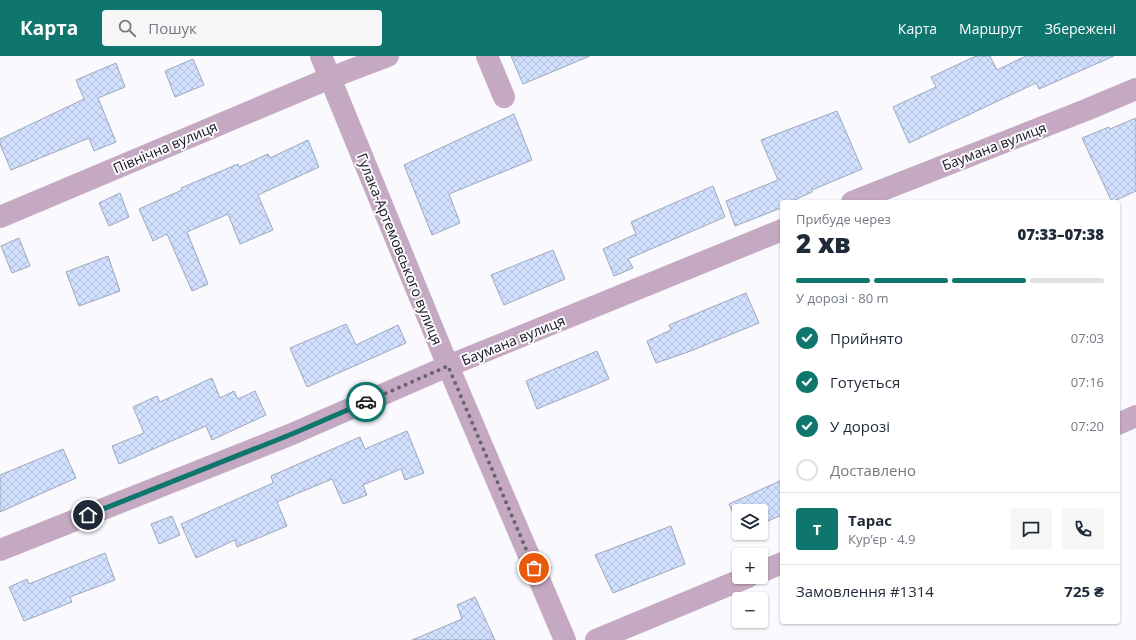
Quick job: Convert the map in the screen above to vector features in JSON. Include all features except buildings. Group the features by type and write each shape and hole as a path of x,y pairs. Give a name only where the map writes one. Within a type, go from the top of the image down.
{"street":[{"name":"Гулака-Артемовського вулиця","path":"321,56 448,366 564,640"},
{"name":"Північна вулиця","path":"0,217 330,78 388,56"},
{"path":"487,56 504,97"},
{"name":"Баумана вулиця","path":"857,200 1136,89"},
{"name":"Баумана вулиця","path":"0,550 292,434 448,366 780,231"},
{"path":"1120,423 1136,416"},
{"path":"768,569 780,564"},
{"path":"596,640 732,584"}],"way so far":[{"path":"366,402 448,366 534,568"}],"route":[{"path":"88,515 292,434 366,402"}]}
